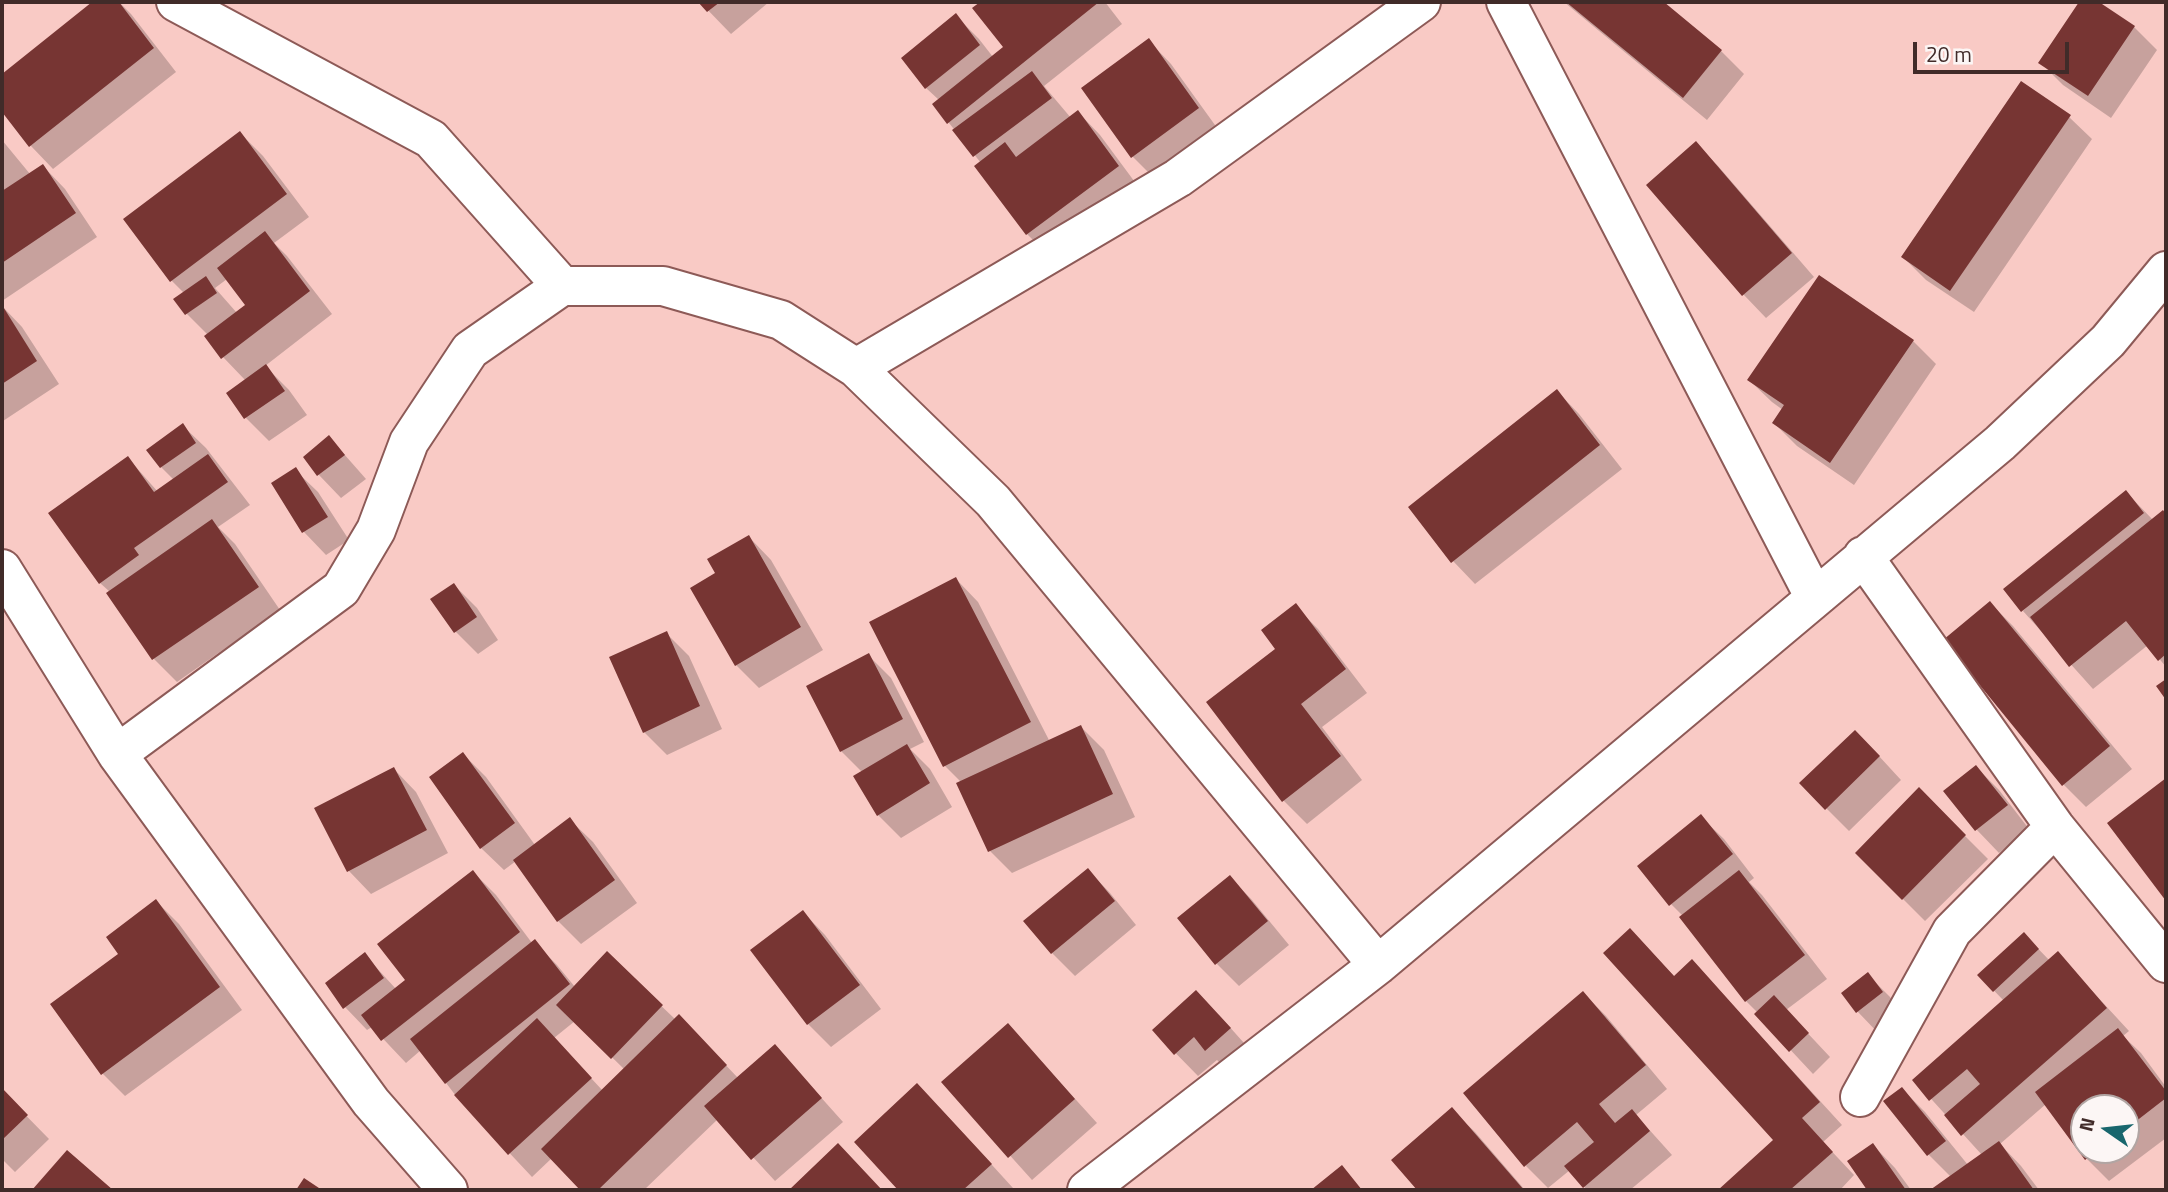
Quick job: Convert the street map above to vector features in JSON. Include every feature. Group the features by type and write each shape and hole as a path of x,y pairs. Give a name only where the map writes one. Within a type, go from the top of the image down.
{"street":[{"path":"176,2 431,139 562,286"},
{"path":"856,368 1178,178 1421,2"},
{"path":"1506,2 1814,596"},
{"path":"1087,1190 1378,965 1814,596 2000,443 2108,341 2166,271"},
{"path":"117,754 341,589 376,530 409,442 470,350 562,286 663,286 781,320 856,368 993,501 1378,965"},
{"path":"1863,556 2054,827 2166,963"},
{"path":"2,569 117,754 371,1102 448,1190"},
{"path":"1860,1097 1951,931 2054,827"}],"building":[{"path":"92,2 119,2 154,48 29,147 2,112 2,74"},
{"path":"698,2 720,2 707,12"},
{"path":"980,2 1099,2 947,124 932,104 1003,47 972,8"},
{"path":"1566,2 1664,2 1722,50 1683,98"},
{"path":"2079,2 2099,2 2135,26 2088,96 2038,63"},
{"path":"956,13 980,45 925,89 901,58"},
{"path":"1149,38 1199,108 1131,158 1081,88"},
{"path":"1032,71 1052,98 973,157 952,130"},
{"path":"2021,81 2071,115 1950,291 1901,257"},
{"path":"1078,110 1119,166 1026,235 974,166 1005,142 1016,157"},
{"path":"240,131 287,194 170,282 123,219"},
{"path":"1696,141 1792,253 1742,296 1646,185"},
{"path":"43,164 76,213 2,263 2,191"},
{"path":"265,231 310,291 221,359 204,336 245,305 217,268"},
{"path":"1819,275 1914,340 1830,463 1772,423 1784,405 1747,380"},
{"path":"206,276 217,293 185,315 173,299"},
{"path":"2,305 37,361 2,384"},
{"path":"266,364 285,391 244,419 226,393"},
{"path":"1557,389 1600,445 1451,563 1408,507"},
{"path":"183,423 196,443 160,468 146,450"},
{"path":"329,435 345,455 317,476 303,457"},
{"path":"208,454 228,482 134,548 139,555 99,584 48,513 128,456 154,492"},
{"path":"296,467 328,517 302,533 271,483"},
{"path":"2126,490 2144,513 2021,612 2003,589"},
{"path":"2163,510 2166,514 2166,654 2158,661 2126,621 2069,667 2030,617"},
{"path":"212,519 259,587 152,660 106,593"},
{"path":"749,535 801,627 735,666 690,588 715,573 707,559"},
{"path":"956,577 1031,722 943,767 869,622"},
{"path":"454,583 477,617 454,633 430,599"},
{"path":"1990,601 2110,746 2062,786 1943,640"},
{"path":"1296,603 1346,669 1301,704 1341,756 1282,802 1206,702 1275,649 1261,630"},
{"path":"667,631 700,706 643,733 609,657"},
{"path":"869,653 903,719 840,752 806,686"},
{"path":"2166,679 2166,700 2156,686"},
{"path":"1081,725 1113,794 988,852 956,783"},
{"path":"1855,730 1880,756 1825,810 1799,783"},
{"path":"907,744 930,783 877,816 853,776"},
{"path":"463,752 515,823 480,849 429,777"},
{"path":"1976,765 2008,805 1975,831 1943,791"},
{"path":"394,767 427,830 347,872 314,808"},
{"path":"2166,778 2166,901 2107,823"},
{"path":"1919,787 1966,835 1902,900 1855,853"},
{"path":"1701,814 1733,854 1669,906 1637,866"},
{"path":"570,817 615,880 557,922 513,860"},
{"path":"1088,868 1115,901 1051,954 1023,921"},
{"path":"473,870 520,932 381,1041 361,1015 405,980 377,944"},
{"path":"1739,870 1805,955 1745,1002 1679,917"},
{"path":"1230,875 1268,921 1215,965 1177,918"},
{"path":"156,899 220,987 101,1075 50,1004 118,954 106,937"},
{"path":"803,910 860,985 807,1025 750,950"},
{"path":"1630,928 1674,976 1692,959 1820,1102 1802,1118 1833,1152 1790,1190 1718,1190 1773,1140 1603,953"},
{"path":"2024,932 2039,949 1993,992 1977,975"},
{"path":"535,939 570,984 445,1084 410,1039"},
{"path":"607,951 663,1005 611,1059 556,1005"},
{"path":"2058,951 2107,1008 1961,1136 1944,1115 1980,1084 1967,1069 1929,1101 1912,1080"},
{"path":"365,952 384,978 343,1009 325,983"},
{"path":"1868,972 1883,992 1856,1013 1841,993"},
{"path":"1196,990 1231,1028 1205,1051 1194,1037 1174,1055 1152,1030"},
{"path":"1583,991 1646,1065 1599,1104 1615,1123 1632,1109 1650,1131 1583,1188 1564,1166 1594,1142 1577,1122 1524,1167 1463,1093"},
{"path":"1774,995 1809,1033 1789,1052 1754,1014"},
{"path":"679,1014 727,1065 598,1190 580,1190 541,1149"},
{"path":"537,1018 592,1078 508,1155 454,1095"},
{"path":"1008,1023 1075,1099 1008,1158 941,1082"},
{"path":"2118,1028 2166,1091 2166,1098 2140,1118 2140,1094 2070,1094 2070,1140 2035,1092"},
{"path":"775,1044 822,1098 751,1160 704,1106"},
{"path":"917,1083 992,1164 963,1190 898,1190 854,1142"},
{"path":"1902,1087 1946,1141 1927,1156 1883,1101"},
{"path":"2,1088 28,1115 2,1140"},
{"path":"1452,1107 1524,1190 1417,1190 1391,1160"},
{"path":"1999,1141 2034,1190 1930,1190"},
{"path":"838,1143 882,1190 789,1190"},
{"path":"1873,1143 1906,1190 1867,1190 1847,1161"},
{"path":"67,1150 113,1190 32,1190"},
{"path":"1342,1165 1362,1190 1311,1190"},
{"path":"304,1178 322,1190 296,1190"}]}
